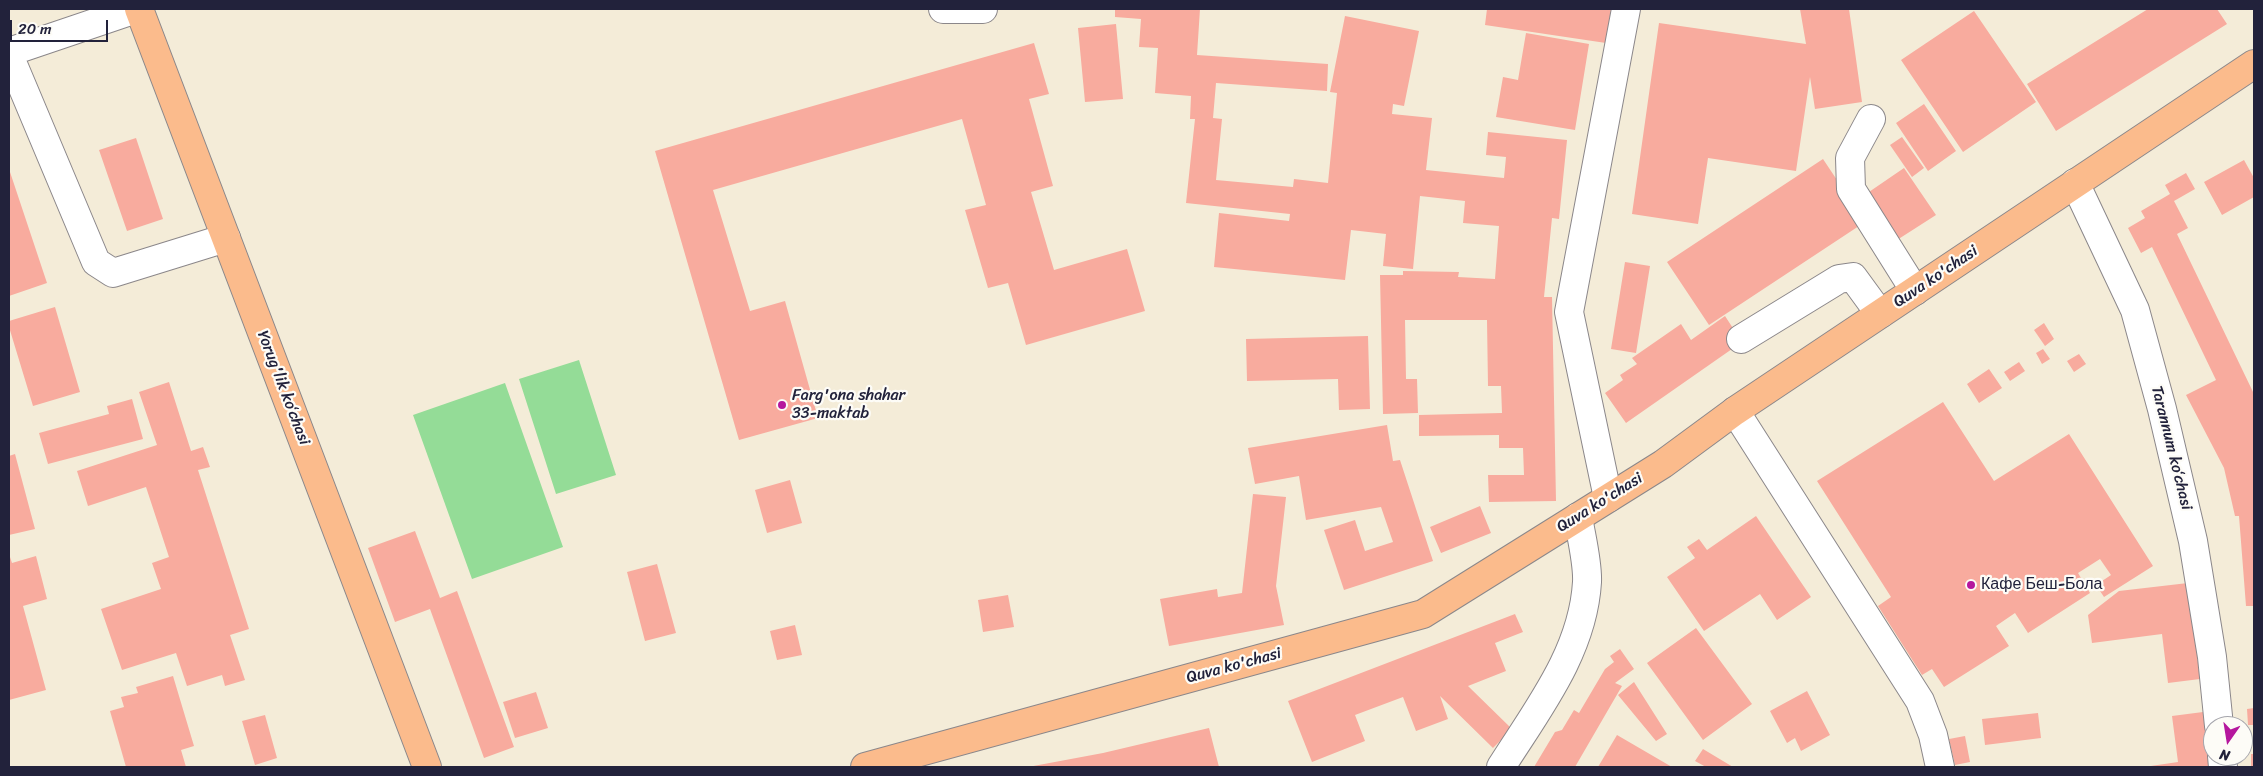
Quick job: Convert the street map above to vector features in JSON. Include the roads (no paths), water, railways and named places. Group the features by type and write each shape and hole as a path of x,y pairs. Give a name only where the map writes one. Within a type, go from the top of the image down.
{"main road":[{"name":"Yorug'lik koʻchasi","path":"137,9 427,767"},
{"name":"Quva ko'chasi","path":"865,767 1423,614 1663,464 1735,411 2254,64"}],"street":[{"path":"137,9 9,53 96,262 113,273 226,238"},
{"path":"944,9 983,9"},
{"path":"1608,498 1569,312 1626,9"},
{"path":"1870,119 1850,158 1851,190 1915,291"},
{"name":"Tarannum koʻchasi","path":"2075,183 2135,310 2162,409 2193,540 2212,657 2218,716"},
{"path":"1741,339 1839,279 1853,277 1880,314"},
{"path":"1735,411 1920,701 1933,735 1940,767"},
{"path":"1501,767 1564,665 1579,632 1588,580 1578,517"}],"place":[{"name":"Farg'ona shahar 33-maktab","path":"782,405"},
{"name":"Кафе Беш-Бола","path":"1971,585"}]}
